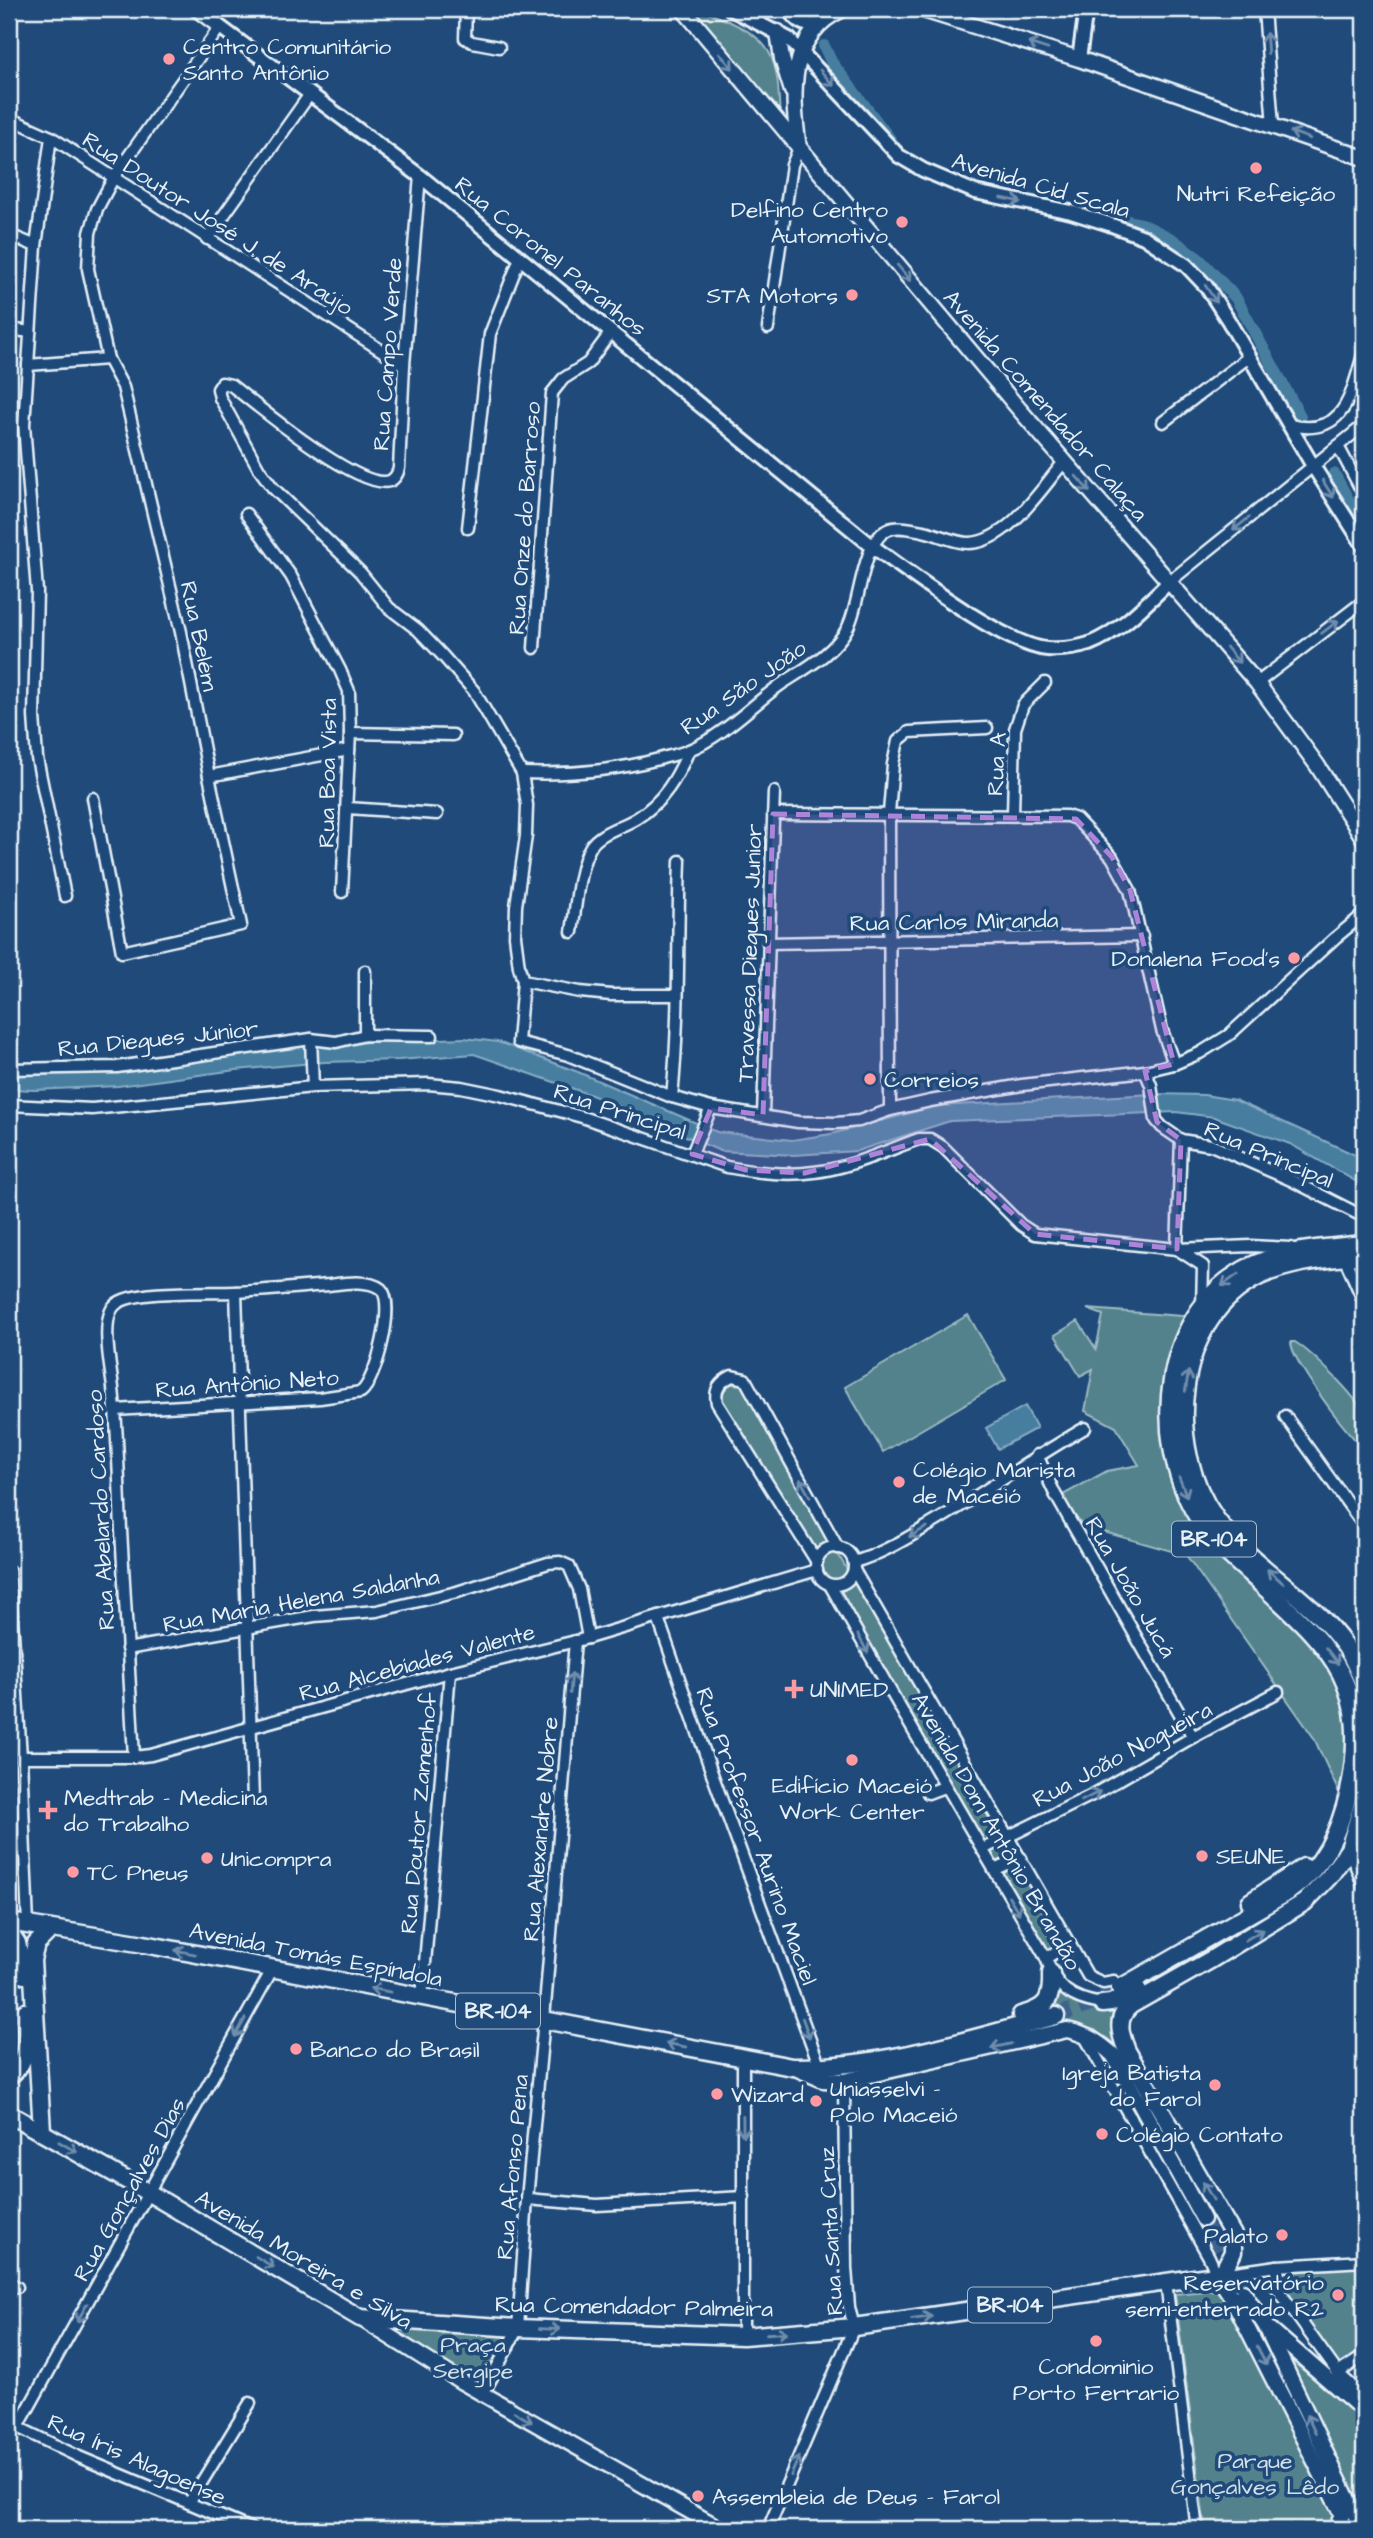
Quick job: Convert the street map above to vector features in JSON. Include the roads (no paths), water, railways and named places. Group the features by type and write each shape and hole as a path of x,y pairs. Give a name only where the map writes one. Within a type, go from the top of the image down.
{"highway":[{"name":"BR-104","path":"1117,1984 1307,1865 1329,1833 1354,1769 1356,1716 1346,1676 1313,1632 1216,1542 1198,1518 1179,1476 1169,1427 1172,1377 1181,1347 1202,1307 1229,1280 1253,1265 1285,1253 1364,1244"},
{"name":"BR-104","path":"1364,1255 1289,1266 1259,1277 1233,1296 1215,1315 1198,1343 1186,1376 1185,1436 1199,1489 1217,1521 1307,1604 1330,1629 1345,1646 1364,1684"},
{"path":"1219,2275 1233,2252 1233,2235 1127,2051 1120,2026 1121,2017 1131,2005 1305,1902 1329,1877 1349,1849 1364,1799"},
{"name":"Avenida Tomás Espíndola","path":"9,1922 273,1968 792,2067 820,2067"},
{"path":"42,2132 32,1960 36,1944 51,1929"},
{"path":"9,1931 22,1958 26,2045 24,2059 9,2078"},
{"path":"1102,2004 1125,1997 1188,1963 1212,1959"},
{"path":"880,2059 907,2043 1040,2009 1052,1991 1048,1965"},
{"name":"BR-104","path":"820,2067 859,2064 1056,2015"},
{"path":"9,2078 24,2079 38,2086"},
{"name":"Avenida Moreira e Silva","path":"9,2114 360,2318"},
{"name":"Rua Comendador Palmeira","path":"360,2318 519,2328 743,2336 854,2327 1219,2275"}],"main road":[{"name":"Avenida Comendador Calaça","path":"683,9 1064,462 1257,683 1317,765 1364,839"},
{"path":"799,148 794,96 797,65 802,49 819,24 843,9"},
{"path":"920,9 1079,59 1364,158"},
{"path":"778,32 782,60 794,96"},
{"path":"792,2067 823,2080 844,2081 1068,2030 1084,2034 1098,2041 1113,2055 1203,2219"},
{"path":"1219,2275 1342,2515 1342,2524"},
{"path":"1243,2292 1265,2325 1342,2524"},
{"name":"Avenida Moreira e Silva","path":"360,2318 483,2394 721,2529"},
{"path":"1265,2325 1364,2411"},
{"path":"1342,2524 1361,2529"}],"street":[{"name":"Rua Coronel Paranhos","path":"196,9 421,176 872,546 941,594 1012,638 1044,649 1089,644 1108,634 1174,587"},
{"path":"466,9 465,37 472,42 499,47"},
{"name":"Avenida Cid Scala","path":"732,9 778,32 802,49 883,140 899,156 923,170 975,192 1110,223 1144,237 1186,265 1206,286 1364,546"},
{"path":"788,9 796,21 819,24"},
{"path":"1079,59 1086,9"},
{"path":"1264,9 1273,126"},
{"name":"Rua Belém","path":"93,798 122,952 241,925 181,632 123,387 108,359 88,269 88,251 97,209 114,177 220,27"},
{"path":"207,239 310,94"},
{"name":"Rua Doutor José J. de Araújo","path":"9,118 51,136 404,365"},
{"path":"51,136 36,246 24,425 37,591 34,716 37,758 65,896"},
{"path":"768,328 792,165 799,148"},
{"name":"Rua Campo Verde","path":"421,176 397,475 390,481 378,480 336,463 226,383 218,389 220,398 259,470 295,511 360,572 389,607 418,631 474,691 522,773"},
{"path":"9,235 36,246"},
{"path":"468,528 490,334 520,258"},
{"path":"9,329 30,332"},
{"name":"Rua Onze do Barroso","path":"534,648 552,393 563,379 588,363 611,332"},
{"path":"1290,425 1311,428 1329,424 1339,417 1352,393 1364,352"},
{"path":"1163,422 1250,356"},
{"path":"28,365 108,359"},
{"path":"1174,587 1364,425"},
{"path":"1338,446 1364,495"},
{"path":"872,546 888,529 905,528 930,532 970,543 1000,533 1020,515 1064,462"},
{"name":"Rua Boa Vista","path":"246,514 291,576 349,691 348,808 342,892"},
{"name":"Rua São João","path":"522,773 565,775 633,766 689,750 720,732 750,707 828,652 841,639 849,625 872,546"},
{"path":"1257,683 1364,601"},
{"name":"Rua A","path":"1013,816 1015,729 1023,705 1045,683"},
{"path":"890,1110 889,813 893,764 898,741 909,732 987,728"},
{"path":"350,733 453,734"},
{"path":"209,776 349,750"},
{"path":"572,932 579,885 589,849 601,837 646,812 670,790 689,750"},
{"path":"522,773 527,805 526,836 516,906 515,936 523,981 518,1042 568,1055 672,1097 711,1108 798,1122 859,1121 890,1110 1022,1085 1145,1071 1174,1064 1200,1053 1229,1035 1364,914"},
{"name":"Travessa Diegues Junior","path":"763,1115 774,792"},
{"path":"348,808 437,814"},
{"path":"773,814 1067,816 1082,825 1112,857 1130,890 1162,1030 1174,1064"},
{"path":"672,1097 676,1055 676,950 680,861"},
{"name":"Rua Carlos Miranda","path":"768,943 1142,936"},
{"path":"365,971 365,1035"},
{"path":"523,981 600,994 677,995"},
{"name":"Rua Diegues Júnior","path":"9,1069 117,1067 311,1041 336,1042 365,1035 432,1036"},
{"path":"311,1041 313,1087"},
{"path":"1145,1071 1152,1085 1156,1120 1181,1140"},
{"name":"Rua Principal","path":"9,1105 92,1109 313,1087 428,1084 461,1087 505,1096 582,1116 694,1151 727,1167 805,1173 849,1164 919,1139 930,1139 943,1147 1021,1225 1035,1234 1177,1250 1251,1246 1305,1250"},
{"path":"694,1151 711,1108"},
{"name":"Rua Principal","path":"1177,1250 1181,1140 1211,1145 1293,1181 1364,1217"},
{"path":"1177,1250 1203,1266 1202,1307"},
{"path":"1344,1257 1364,1302"},
{"name":"Rua Antônio Neto","path":"116,1410 352,1395 365,1390 372,1379 385,1325 387,1299 381,1290 375,1286 346,1283 236,1292"},
{"path":"236,1292 253,1800"},
{"name":"Rua Abelardo Cardoso","path":"134,1757 116,1410 108,1346 108,1320 111,1308 126,1300 155,1295 236,1292"},
{"path":"838,1548 745,1379 732,1376 723,1381 716,1391 718,1403 817,1566 822,1580 830,1585 840,1585 849,1579 854,1566 952,1513 1037,1455 1085,1429"},
{"path":"1284,1416 1364,1526"},
{"name":"Rua João Jucá","path":"1037,1455 1055,1494 1193,1737"},
{"path":"817,1566 825,1551 838,1548 845,1550 854,1566"},
{"name":"Rua Maria Helena Saldanha","path":"127,1649 314,1616 377,1611 457,1592 548,1563 560,1562 569,1566 579,1589 588,1638"},
{"name":"Rua Alcebíades Valente","path":"22,1757 151,1755 450,1672 588,1638 817,1566"},
{"name":"Avenida Dom Antônio Brandão","path":"854,1566 1088,1976 1103,1983 1117,1984"},
{"path":"9,1572 22,1757 28,1925"},
{"name":"Avenida Dom Antônio Brandão","path":"830,1585 944,1787 1064,1990 1081,2001 1102,2004"},
{"name":"Rua Professor Aurino Maciel","path":"658,1618 820,2067"},
{"name":"Rua Alexandre Nobre","path":"544,2020 575,1641"},
{"name":"Rua Doutor Zamenhof","path":"422,1998 450,1672"},
{"name":"Rua João Nogueira","path":"983,1849 1096,1793 1278,1692"},
{"path":"928,1793 944,1787"},
{"path":"1349,1849 1364,1887"},
{"path":"994,1870 1021,1858"},
{"path":"1048,1965 1070,1944"},
{"name":"Rua Gonçalves Dias","path":"13,2425 149,2193 273,1968"},
{"name":"Rua Afonso Pena","path":"483,2394 519,2328 527,2199 544,2020"},
{"path":"1084,2034 1219,2275"},
{"path":"743,2058 743,2336"},
{"name":"Rua Santa Cruz","path":"768,2529 854,2327 849,2307 846,2268 844,2081"},
{"path":"527,2199 597,2205 744,2197"},
{"name":"Rua Comendador Palmeira","path":"1219,2275 1277,2266 1364,2261"},
{"path":"1277,2266 1278,2288 1338,2373 1364,2397"},
{"path":"1166,2282 1197,2529"},
{"path":"1338,2373 1364,2356"},
{"path":"189,2503 250,2403"},
{"name":"Rua Íris Alagoense","path":"13,2425 251,2529"}],"water":[{"path":"464,1038 498,1042 578,1072 717,1132 792,1140 831,1134 937,1106 1153,1094 1204,1095 1235,1100 1364,1159 1364,1186 1290,1144 1214,1117 1176,1112 950,1121 857,1151 794,1155 720,1151 594,1096 474,1054 236,1070 118,1086 9,1089 9,1074 299,1045"},
{"path":"1025,1406 1037,1428 998,1449 986,1428"}],"waterway":[{"path":"824,46 832,63 892,142"},
{"path":"1080,210 1142,224 1172,239 1199,259 1236,298 1300,416"},
{"path":"1334,474 1364,528"}],"tunnel":[{"path":"1056,2016 1101,2000 1120,1988"},
{"path":"1203,2219 1243,2292"}],"place":[{"name":"Centro Comunitário Santo Antônio","path":"169,59"},
{"name":"Nutri Refeição","path":"1256,168"},
{"name":"Delfino Centro Automotivo","path":"902,222"},
{"name":"STA Motors","path":"852,295"},
{"name":"Donalena Food's","path":"1294,958"},
{"name":"Correios","path":"870,1079"},
{"name":"Colégio Marista de Maceió","path":"899,1482"},
{"name":"UNIMED","path":"794,1689"},
{"name":"Edifício Maceió Work Center","path":"852,1760"},
{"name":"Medtrab - Medicina do Trabalho","path":"48,1810"},
{"name":"SEUNE","path":"1202,1856"},
{"name":"Unicompra","path":"207,1858"},
{"name":"TC Pneus","path":"73,1872"},
{"name":"Banco do Brasil","path":"296,2049"},
{"name":"Igreja Batista do Farol","path":"1215,2085"},
{"name":"Wizard","path":"717,2094"},
{"name":"Uniasselvi - Polo Maceió","path":"816,2101"},
{"name":"Colégio Contato","path":"1102,2134"},
{"name":"Palato","path":"1282,2235"},
{"name":"Reservatório semi-enterrado R2","path":"1338,2295"},
{"name":"Condominio Porto Ferrario","path":"1096,2341"},
{"name":"Assembleia de Deus - Farol","path":"698,2496"}],"park label":[{"name":"Praça Sergipe","path":"473,2357"},
{"name":"Parque Gonçalves Lêdo","path":"1255,2473"}]}
